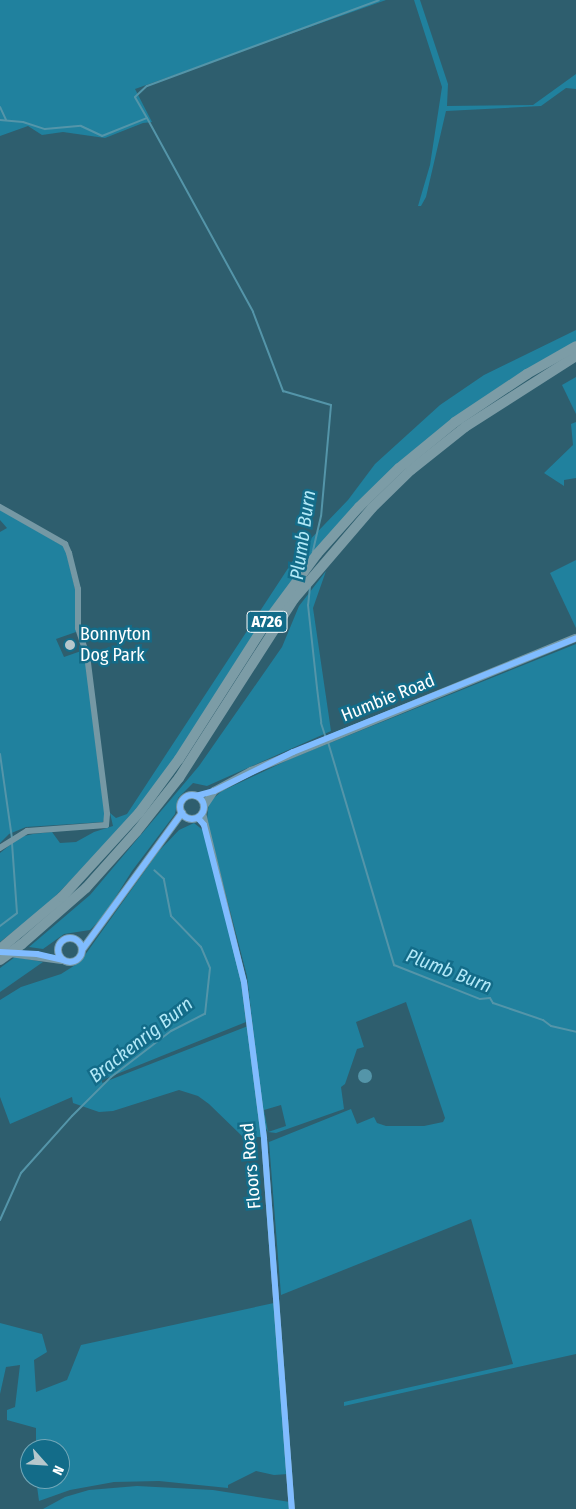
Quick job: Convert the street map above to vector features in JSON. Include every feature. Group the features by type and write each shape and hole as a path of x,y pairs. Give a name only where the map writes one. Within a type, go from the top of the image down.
{"highway":[{"name":"A726","path":"2,949 62,897 139,813 180,759 266,622 317,554 359,507 399,468 455,422 527,374 576,346"},
{"name":"A726","path":"0,960 22,944 98,875 148,818 179,778 294,599 372,508 411,470 465,427 576,356"}],"street":[{"path":"0,506 65,544 69,553 78,589 78,628 88,665 105,791 106,825 27,831 0,848"},
{"name":"Humbie Road","path":"196,796 214,791 293,752 576,638"},
{"path":"174,827 199,814 214,791"},
{"path":"2,949 75,961 174,827 182,814 182,802 188,796 196,796 199,814"},
{"path":"182,814 199,814"},
{"name":"Floors Road","path":"199,814 204,825 246,990 264,1139 292,1509"},
{"path":"37,954 50,951 60,942 96,932"},
{"path":"74,938 80,943 82,950"},
{"path":"60,942 58,952 62,960"}],"shaded area":[{"path":"0,0 386,0 135,89 152,122 143,123 105,138 63,132 42,135 28,126 0,136"},
{"path":"414,0 420,0 448,84 447,106 533,105 576,74 576,89 566,88 541,106 446,111 426,197 421,206 418,206 430,165 442,87"},
{"path":"576,330 576,342 502,385 452,420 359,502 141,807 46,906 0,942 0,853 20,837 33,834 52,832 60,843 76,842 94,832 113,826 110,813 116,818 127,814 300,550 348,500 375,464 440,405 484,375"},
{"path":"576,377 576,414 562,385"},
{"path":"576,422 576,478 564,480 564,486 544,473 573,445 571,424"},
{"path":"0,509 63,546 66,551 77,597 76,632 56,639 64,657 84,650 105,816 103,822 26,827 9,834 0,843 0,532 7,528 0,520"},
{"path":"576,560 576,628 550,573"},
{"path":"326,571 313,608 331,731 207,786 193,783 178,798 175,814 132,871 103,917 90,930 64,934 43,949 29,947 90,895 199,766 282,647 299,606"},
{"path":"576,644 576,1354 344,1406 344,1402 513,1364 471,1219 281,1295 269,1142 351,1109 357,1124 374,1117 377,1123 386,1126 424,1126 443,1122 445,1118 406,1002 356,1022 364,1047 357,1049 345,1084 341,1087 344,1109 276,1133 268,1132 264,1125 247,976 207,819 209,802 222,791 290,759","holes":["281,1105 286,1126 268,1132 264,1110"]},
{"path":"194,823 204,831 240,972 246,1022 102,1080 102,1083 248,1026 262,1137 243,1137 209,1104 198,1096 179,1090 113,1111 99,1112 73,1103 72,1097 10,1124 0,1097 0,1000 21,987 61,974 80,962 159,851 179,830"},
{"path":"15,957 43,962 0,992 0,968"},
{"path":"365,1069 370,1071 372,1076 370,1081 365,1083 360,1081 358,1076 360,1071"},
{"path":"274,1303 288,1474 274,1475 256,1471 228,1485 228,1488 159,1481 114,1482 70,1490 39,1501 37,1489 70,1489 70,1439 36,1439 36,1428 7,1420 7,1410 15,1407 20,1365 6,1367 0,1394 0,1323 42,1334 47,1352 34,1360 36,1392 67,1380 81,1345"},
{"path":"137,1486 213,1490 290,1502 290,1509 43,1509 65,1497 89,1490"}],"waterway":[{"path":"147,118 135,97 147,86 379,0"},
{"name":"Plumb Burn","path":"0,107 6,120"},
{"name":"Plumb Burn","path":"0,120 23,122 45,129 81,126 102,136 147,118 253,312 283,391 331,405 321,516 313,552"},
{"name":"Plumb Burn","path":"310,587 308,605 321,723 326,738"},
{"name":"Plumb Burn","path":"328,742 394,965 480,999 490,998 493,1003 543,1020 551,1026 576,1032"},
{"path":"0,754 12,838"},
{"path":"0,926 17,913 12,843"},
{"name":"Brackenrig Burn","path":"0,1220 21,1173 72,1116 111,1077 171,1031 205,1014 210,968 201,947 171,916 164,879 154,870"}],"cycle path":[{"path":"196,796 214,791 293,752 576,638"},
{"path":"192,795 201,798 204,807 201,816 192,819 183,816 180,807 183,798 192,795"},
{"path":"82,950 182,813"},
{"path":"198,818 204,825 244,982 264,1139 292,1509"},
{"path":"70,938 79,941 82,950 79,959 70,962 61,959 58,950 61,941 70,938"},
{"path":"0,952 37,954 62,960"}],"place":[{"name":"Bonnyton Dog Park","path":"70,645"}]}
